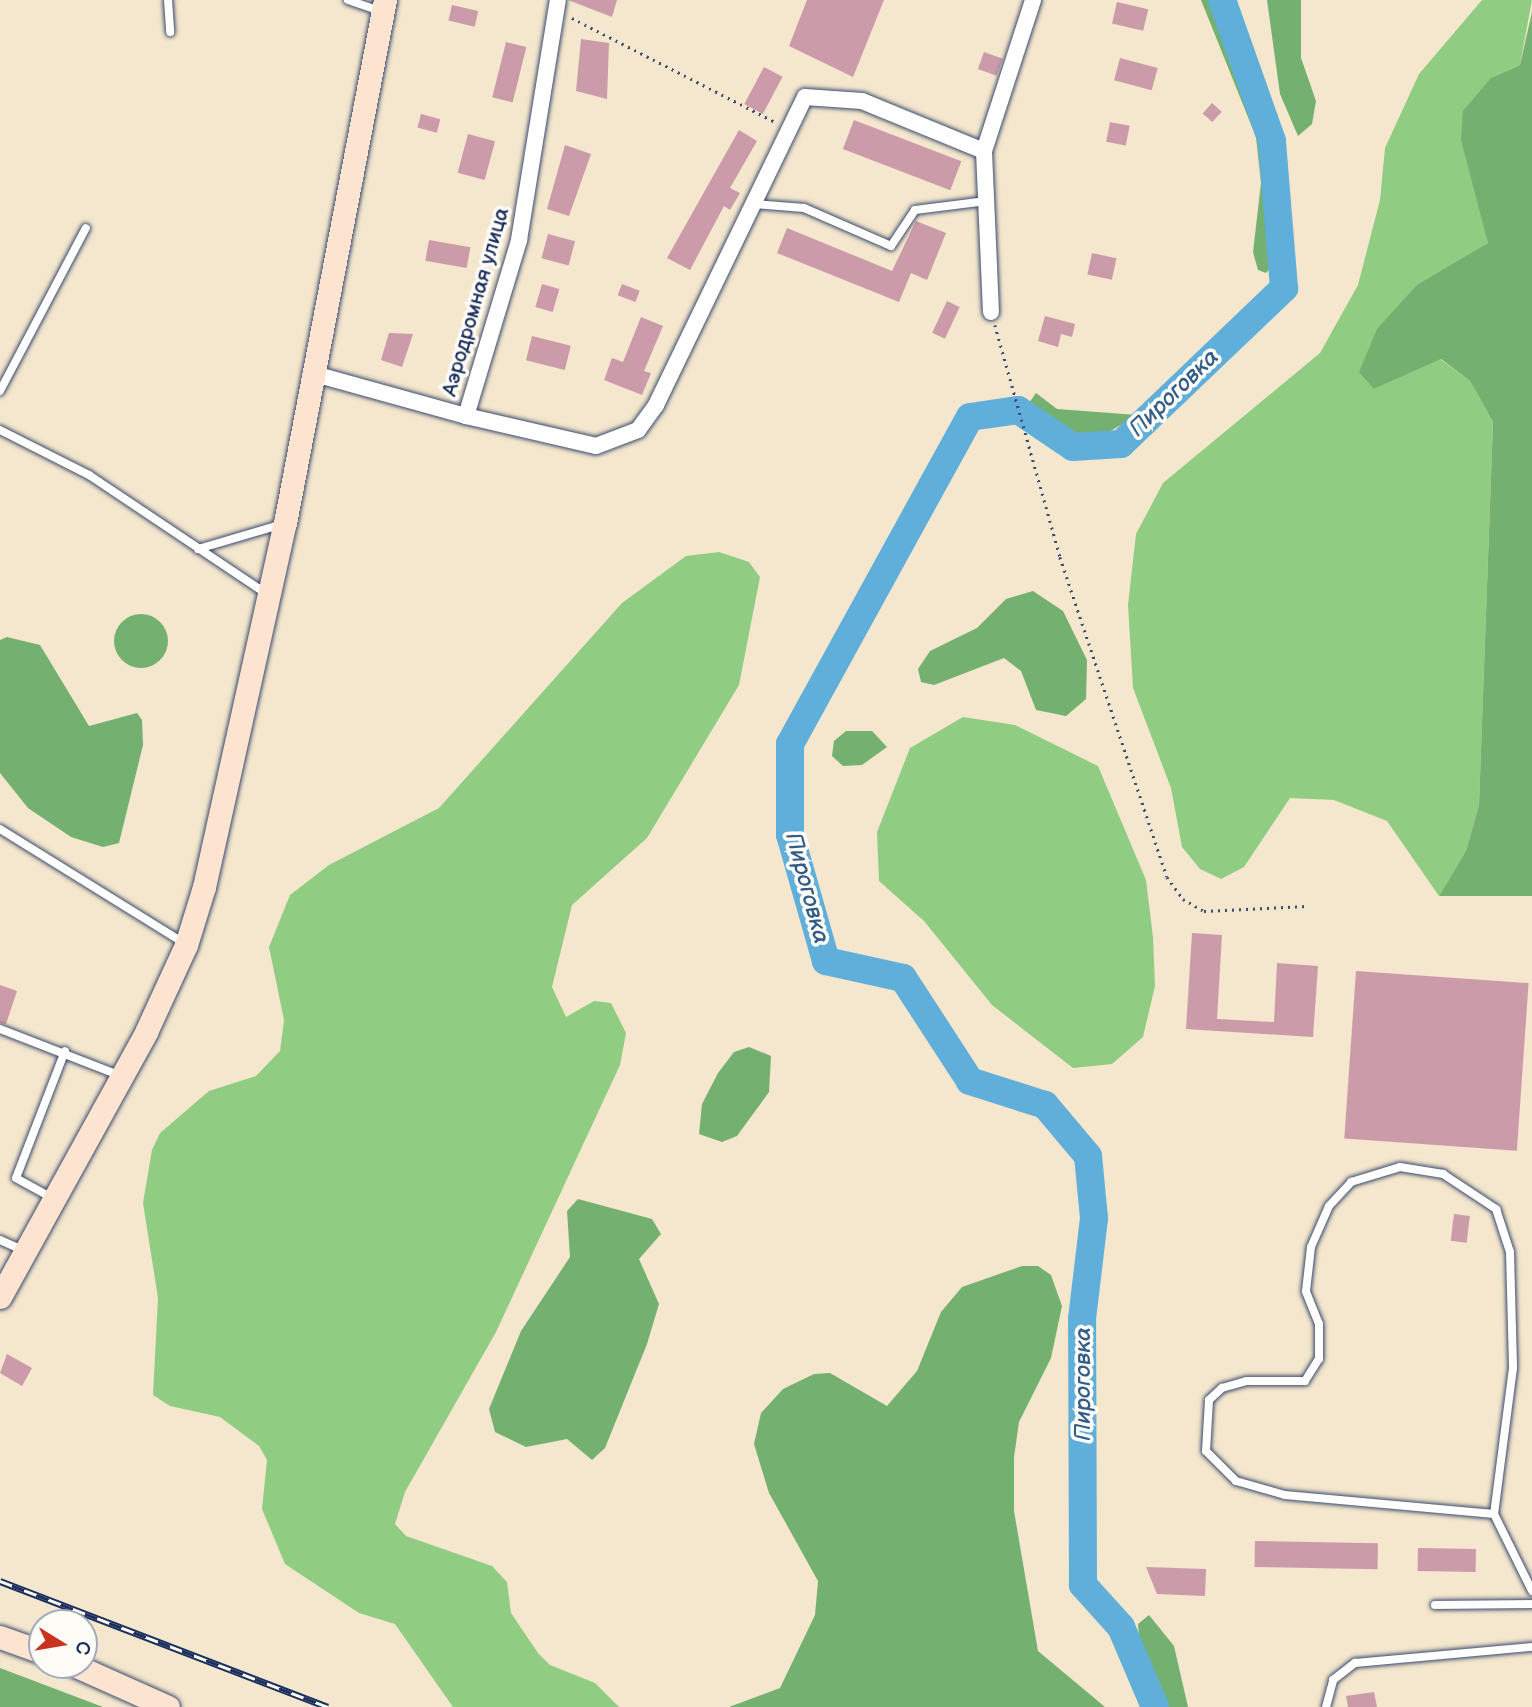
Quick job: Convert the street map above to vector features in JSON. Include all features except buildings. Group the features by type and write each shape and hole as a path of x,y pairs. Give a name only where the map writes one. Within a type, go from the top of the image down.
{"main road":[{"path":"0,1297 123,1077 186,945 270,596 384,6"},
{"path":"0,1637 28,1647"},
{"path":"98,1676 167,1707"}],"street":[{"path":"991,312 984,151 1033,0"},
{"name":"Аэродромная улица","path":"312,373 466,416 519,240 557,5"},
{"path":"466,416 596,446 638,430 656,405 750,204 805,97 862,101 984,151"}],"lane":[{"path":"168,0 170,32"},
{"path":"348,0 384,6"},
{"path":"750,204 804,208 891,246 915,210 986,201"},
{"path":"0,391 86,228"},
{"path":"0,430 89,475 270,596"},
{"path":"198,549 285,523"},
{"path":"0,829 186,945"},
{"path":"0,1029 65,1051 123,1077"},
{"path":"54,1199 16,1178 65,1051"},
{"path":"1494,1514 1285,1495 1236,1481 1206,1451 1209,1400 1222,1388 1246,1381 1305,1381 1319,1359 1319,1324 1306,1291 1311,1247 1329,1206 1351,1182 1400,1167 1443,1174 1496,1209 1510,1252 1513,1368 1494,1514 1532,1591"},
{"path":"0,1240 25,1252"},
{"path":"1435,1605 1532,1604"},
{"path":"1326,1707 1333,1679 1355,1663 1532,1647"}],"path":[{"path":"557,5 790,130"},
{"path":"991,312 1010,384 1124,759 1167,877 1183,899 1204,911 1307,906"}],"green space":[{"path":"1201,0 1224,0 1250,40 1263,83 1278,239 1274,264 1266,273 1258,270 1253,252 1261,183 1256,137"},
{"path":"1267,0 1301,0 1301,58 1316,101 1312,124 1298,136 1280,94"},
{"path":"1482,0 1532,0 1520,65 1491,78 1479,195 1488,243 1460,261 1374,389 1440,359 1470,381 1493,422 1479,805 1466,851 1439,896 1387,821 1334,800 1290,798 1244,867 1221,879 1200,869 1182,847 1171,788 1133,688 1128,605 1136,534 1163,483 1320,353 1358,285 1380,200 1385,148 1419,74"},
{"path":"1532,12 1532,896 1439,896 1466,851 1479,805 1493,422 1470,381 1441,359 1374,389 1359,372 1377,329 1417,285 1488,243 1461,140 1463,111 1491,78 1520,65"},
{"path":"1036,393 1057,409 1137,415 1101,437 1066,431 1029,403"},
{"path":"719,552 749,562 760,577 739,685 647,838 572,905 552,987 566,1017 594,1001 611,1003 626,1033 620,1065 496,1332 405,1492 395,1524 406,1536 492,1566 507,1582 511,1613 538,1653 550,1665 595,1683 619,1707 453,1707 395,1624 359,1613 285,1564 262,1509 267,1460 259,1446 220,1417 170,1406 153,1395 158,1298 143,1203 152,1150 160,1133 209,1091 256,1076 280,1051 284,1020 269,947 290,895 329,865 439,808 622,603 686,556"},
{"path":"1033,591 1063,611 1087,660 1086,699 1066,716 1036,710 1021,671 1004,658 934,685 921,682 918,669 930,651 977,628 1006,599"},
{"path":"141,614 160,622 168,641 160,660 141,668 122,660 114,641 122,622"},
{"path":"7,637 40,645 89,726 137,713 142,720 143,745 119,843 103,847 71,837 28,808 0,773 0,640"},
{"path":"963,717 1015,725 1098,766 1146,880 1153,937 1155,986 1143,1037 1112,1064 1073,1068 992,1005 924,921 879,881 877,832 910,748"},
{"path":"846,731 872,731 887,747 862,765 843,766 832,756 834,741"},
{"path":"749,1047 771,1056 769,1092 737,1136 722,1142 699,1134 702,1104 718,1073 734,1052"},
{"path":"578,1199 652,1219 661,1234 639,1259 659,1304 647,1344 605,1448 592,1460 567,1439 526,1447 495,1432 489,1409 521,1331 570,1257 567,1211"},
{"path":"1022,1266 1038,1266 1051,1275 1062,1306 1051,1358 1019,1422 1014,1457 1014,1511 1038,1651 1105,1707 729,1707 780,1688 815,1615 818,1581 769,1493 754,1444 761,1413 783,1389 814,1374 830,1373 887,1406 917,1371 941,1312 962,1287"},
{"path":"1149,1615 1174,1646 1188,1707 1167,1707 1139,1637 1138,1624"},
{"path":"0,1668 103,1707 0,1707"}],"waterway":[{"name":"Пироговка","path":"1155,1707 1121,1627 1083,1585 1082,1319 1094,1218 1088,1156 1045,1105 970,1081 903,978 826,961 790,835 790,744 970,417 1018,410 1073,447 1121,444 1284,288 1272,141 1222,0"}],"railway":[{"path":"0,1581 328,1707"}]}
